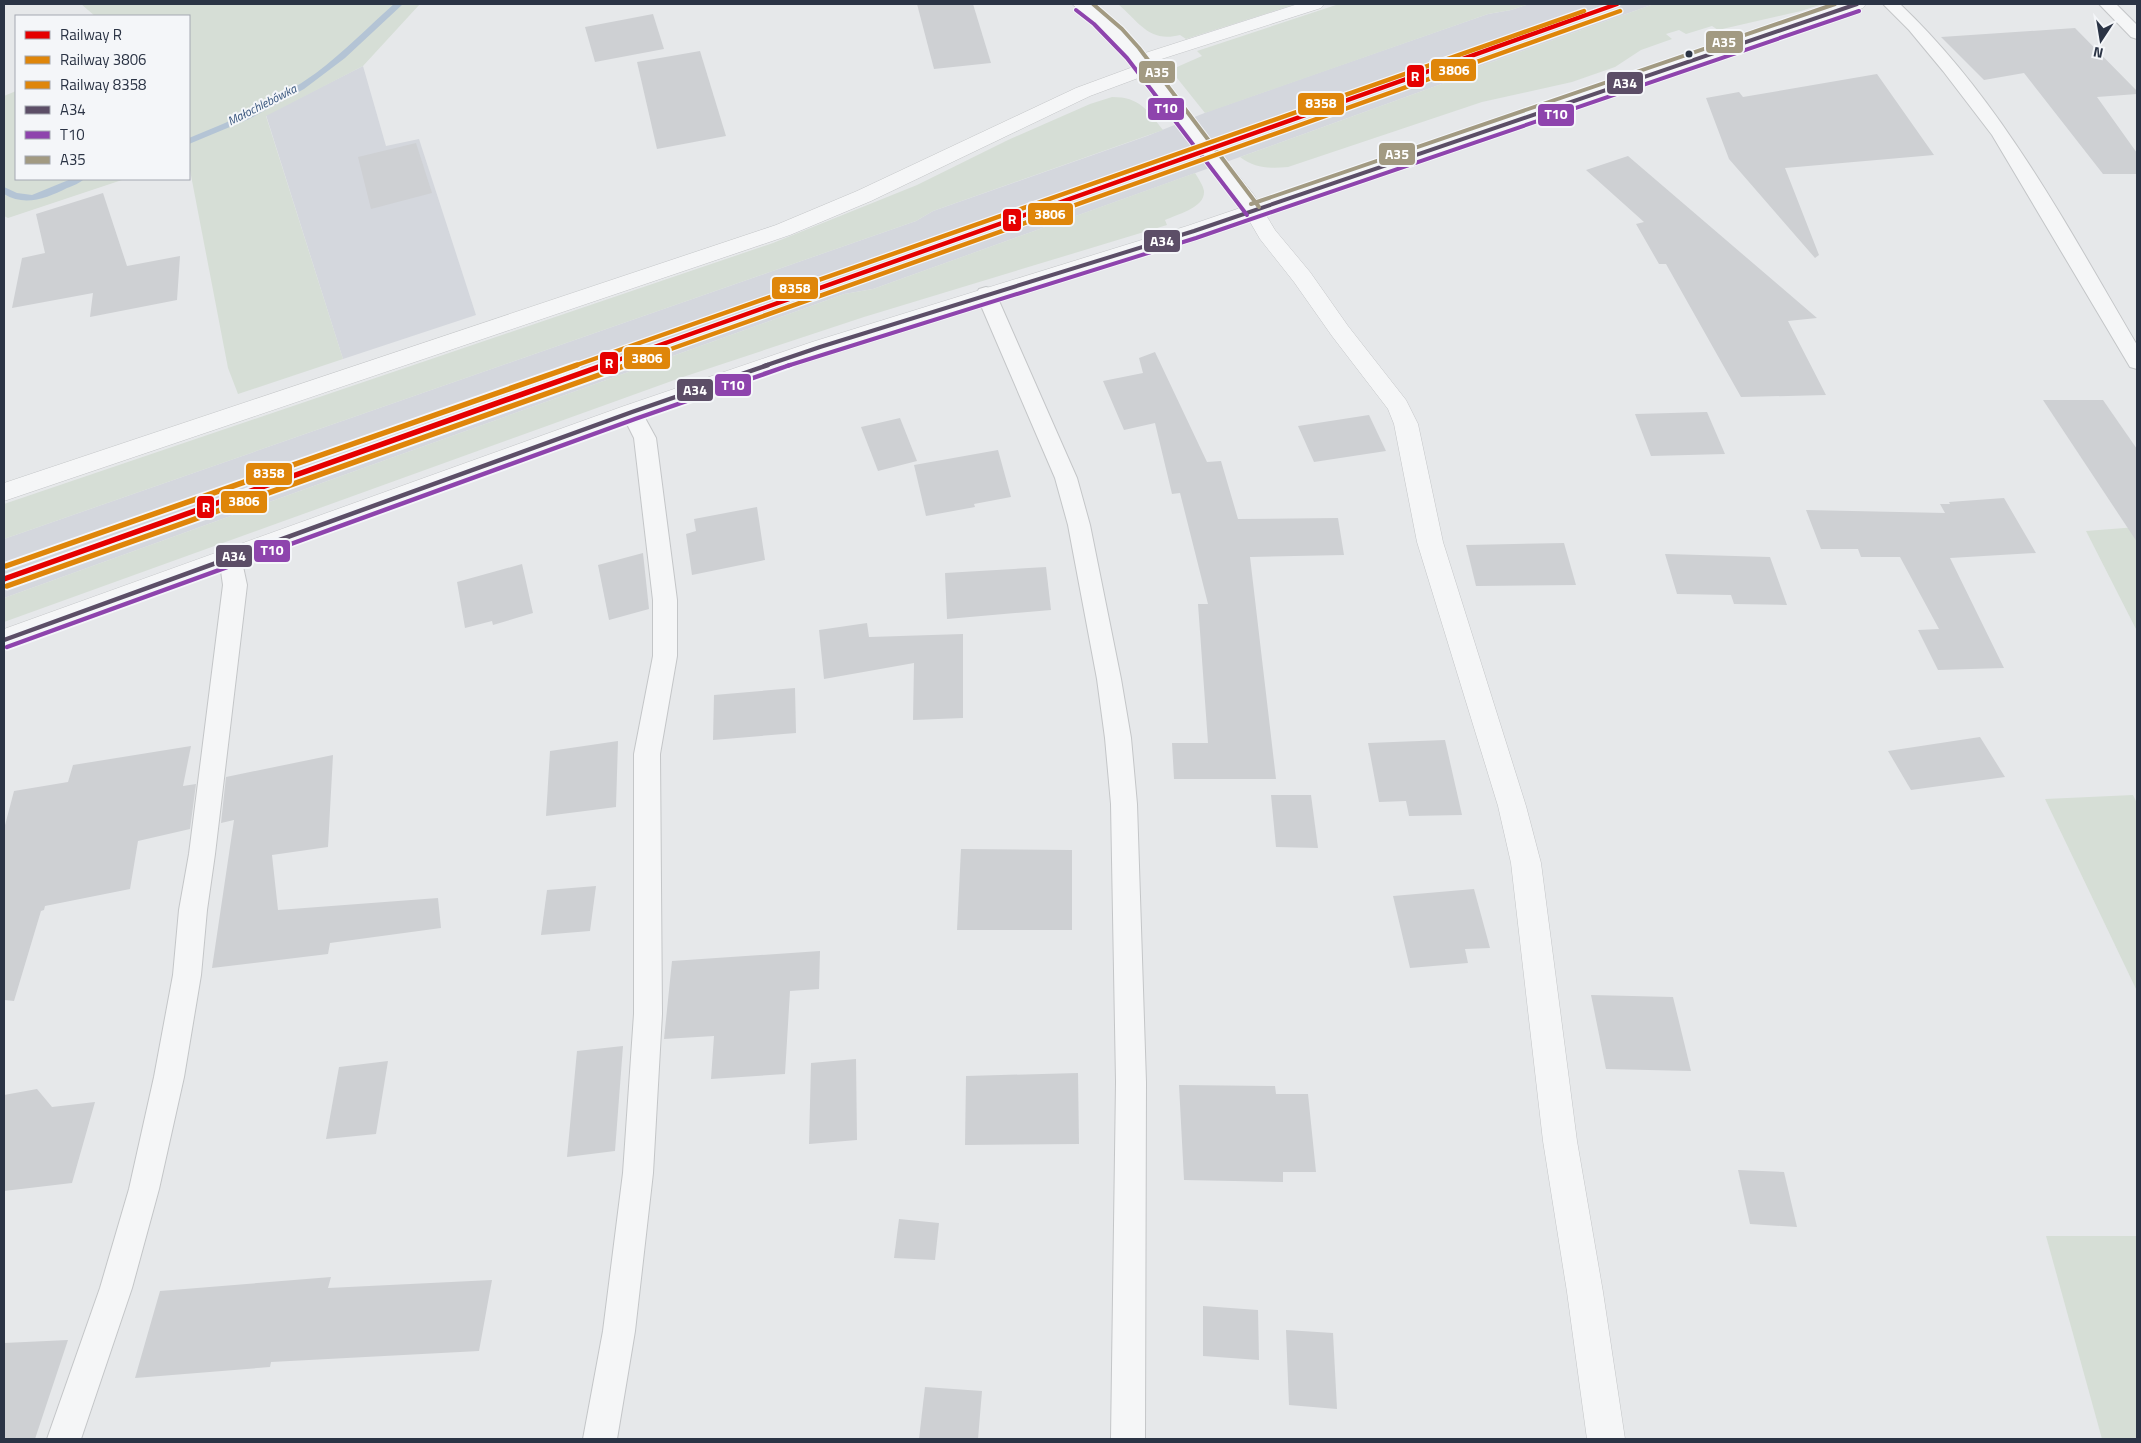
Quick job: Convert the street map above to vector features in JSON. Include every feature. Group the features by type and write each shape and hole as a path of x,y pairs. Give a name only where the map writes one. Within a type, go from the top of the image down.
{"street":[{"path":"1081,4 1111,29 1141,65 1253,210 1267,234 1302,277 1340,331 1398,406 1406,424 1430,542 1512,806 1526,863 1560,1141 1585,1292 1606,1439"},
{"path":"4,492 783,230 864,196 1141,65 1315,4"},
{"path":"4,640 632,412 820,347 1253,210 1857,4"}],"lane":[{"path":"1892,4 1938,54 2000,133 2042,200 2137,362"},
{"path":"2107,4 2137,34"},
{"path":"986,294 1066,478 1079,524 1118,738 1124,804 1131,1082 1128,1439"},
{"path":"600,1439 619,1331 638,1173 648,1014 647,754 665,656 664,600 645,438 632,412"},
{"path":"64,1439 116,1288 144,1189 169,1077 187,975 193,910 202,854 235,585 230,557"}],"shaded area":[{"path":"81,4 420,4 363,66 266,116 343,359 238,394 228,368 190,170 190,15 94,15"},
{"path":"1118,4 1296,4 1186,39 1180,35 1169,37 1152,33 1139,24"},
{"path":"1339,4 1529,4 1511,10 1488,14 1205,113 1175,74 1177,67 1202,56 1197,51"},
{"path":"1529,4 1654,4 1464,72 1447,82 1240,157 873,289 844,294 4,598 4,539 916,221 933,211 1147,136 1212,110 1488,14 1511,10"},
{"path":"1654,4 1822,4 1801,11 1718,30 1712,26 1686,34 1679,30 1666,34 1672,39 1641,50 1615,67 1572,82 1482,102 1288,167 1262,167 1240,157 1447,82 1464,72"},
{"path":"363,66 386,146 419,139 476,315 343,359 266,115"},
{"path":"15,91 15,180 122,180 8,218 4,216 4,96"},
{"path":"1112,97 1130,99 1136,102 1147,111 1163,130 933,211 916,221 4,539 4,504 773,243 917,185 1008,140 1090,104"},
{"path":"1195,173 1204,191 1203,197 1195,206 1165,220 1167,225 864,317 680,378 4,622 4,598 844,294 873,289"},
{"path":"2137,527 2137,631 2086,531"},
{"path":"2133,795 2137,803 2137,991 2045,799"},
{"path":"2046,1236 2137,1236 2137,1439 2102,1439"}],"building":[{"path":"917,4 973,4 991,63 934,69"},
{"path":"653,14 664,49 595,62 585,27"},
{"path":"2075,28 2137,91 2137,94 2097,97 2137,153 2137,174 2103,174 2024,73 1984,80 1941,37"},
{"path":"700,51 726,136 657,149 637,62"},
{"path":"1877,74 1934,155 1785,168 1819,255 1815,258 1729,159 1706,98 1739,92 1743,97"},
{"path":"416,143 432,193 371,209 358,157"},
{"path":"1628,156 1817,318 1788,321 1826,395 1741,397 1666,264 1659,264 1636,224 1644,222 1586,170"},
{"path":"103,193 127,266 180,256 177,300 90,317 93,293 12,308 22,258 45,253 36,214"},
{"path":"1155,352 1207,462 1221,461 1238,519 1338,518 1344,555 1250,557 1276,779 1174,779 1172,743 1208,743 1198,604 1208,604 1180,493 1172,494 1155,423 1124,430 1103,381 1143,373 1139,358"},
{"path":"2043,400 2103,400 2137,449 2137,542"},
{"path":"1707,412 1725,454 1651,456 1635,414"},
{"path":"1369,415 1386,451 1314,462 1298,426"},
{"path":"900,418 917,461 878,471 861,427"},
{"path":"998,450 1011,497 974,504 975,507 926,516 914,465"},
{"path":"2004,498 2036,553 1950,558 2004,668 1938,670 1918,630 1939,629 1900,557 1861,557 1858,549 1821,549 1806,510 1945,513 1940,504"},
{"path":"757,507 765,560 692,575 686,534 696,531 694,519"},
{"path":"1564,543 1576,585 1476,586 1466,545"},
{"path":"643,553 649,609 609,620 598,565"},
{"path":"1665,554 1770,557 1787,605 1734,604 1731,595 1677,594"},
{"path":"522,564 533,613 493,625 492,621 465,628 457,582"},
{"path":"1046,567 1051,610 947,619 945,573"},
{"path":"867,623 869,637 963,634 963,718 913,720 914,663 824,679 819,630"},
{"path":"795,688 796,733 713,740 714,695"},
{"path":"1980,737 2005,777 1911,790 1888,751"},
{"path":"1445,740 1462,815 1409,816 1406,801 1379,802 1368,743"},
{"path":"618,741 616,807 546,816 550,751"},
{"path":"191,746 183,786 196,784 190,829 138,841 130,889 45,906 44,910 41,911 14,1001 4,1000 4,829 14,791 68,782 73,765"},
{"path":"333,755 328,847 272,855 278,910 438,898 441,928 330,943 328,954 212,968 234,820 221,823 226,777"},
{"path":"1271,795 1311,795 1318,848 1276,847"},
{"path":"961,849 1072,850 1072,930 957,930"},
{"path":"596,886 590,931 541,935 547,890"},
{"path":"1474,889 1490,948 1465,949 1468,963 1410,968 1393,896"},
{"path":"820,951 819,989 790,991 785,1074 711,1079 714,1036 664,1039 672,961"},
{"path":"1591,995 1673,997 1691,1071 1606,1069"},
{"path":"623,1046 615,1151 567,1157 577,1051"},
{"path":"856,1059 857,1140 809,1144 811,1063"},
{"path":"388,1061 376,1134 326,1139 339,1067"},
{"path":"1078,1073 1079,1144 965,1145 966,1076"},
{"path":"1179,1085 1275,1086 1276,1094 1308,1094 1316,1172 1283,1172 1283,1182 1184,1180"},
{"path":"37,1089 52,1107 95,1102 72,1183 4,1191 4,1095"},
{"path":"1738,1170 1784,1172 1797,1227 1750,1224"},
{"path":"899,1219 939,1223 935,1260 894,1258"},
{"path":"331,1277 328,1288 492,1280 479,1351 271,1362 270,1367 135,1378 160,1291"},
{"path":"1203,1306 1258,1310 1259,1360 1203,1356"},
{"path":"1286,1330 1333,1333 1337,1409 1289,1405"},
{"path":"68,1340 35,1439 4,1439 4,1343"},
{"path":"925,1387 982,1391 978,1439 919,1439"}],"waterway":[{"name":"Małochlebówka","path":"190,141 264,108 318,76 399,4"},
{"name":"Małochlebówka","path":"4,190 13,196 32,198 51,192 77,180"}],"rail line":[{"name":"R","path":"4,579 1617,4"},
{"name":"8358","path":"6,566 1584,11"},
{"name":"3806","path":"7,586 1620,11"}],"transit line":[{"name":"A35","path":"1093,4 1122,29 1139,48 1259,207"},
{"name":"A35","path":"1251,204 1835,4"},
{"name":"A34","path":"4,640 632,412 820,347 1194,231 1857,4"},
{"name":"T10","path":"1076,10 1094,24 1127,58 1247,215"},
{"name":"T10","path":"7,647 635,419 822,354 1196,238 1859,11"}]}
